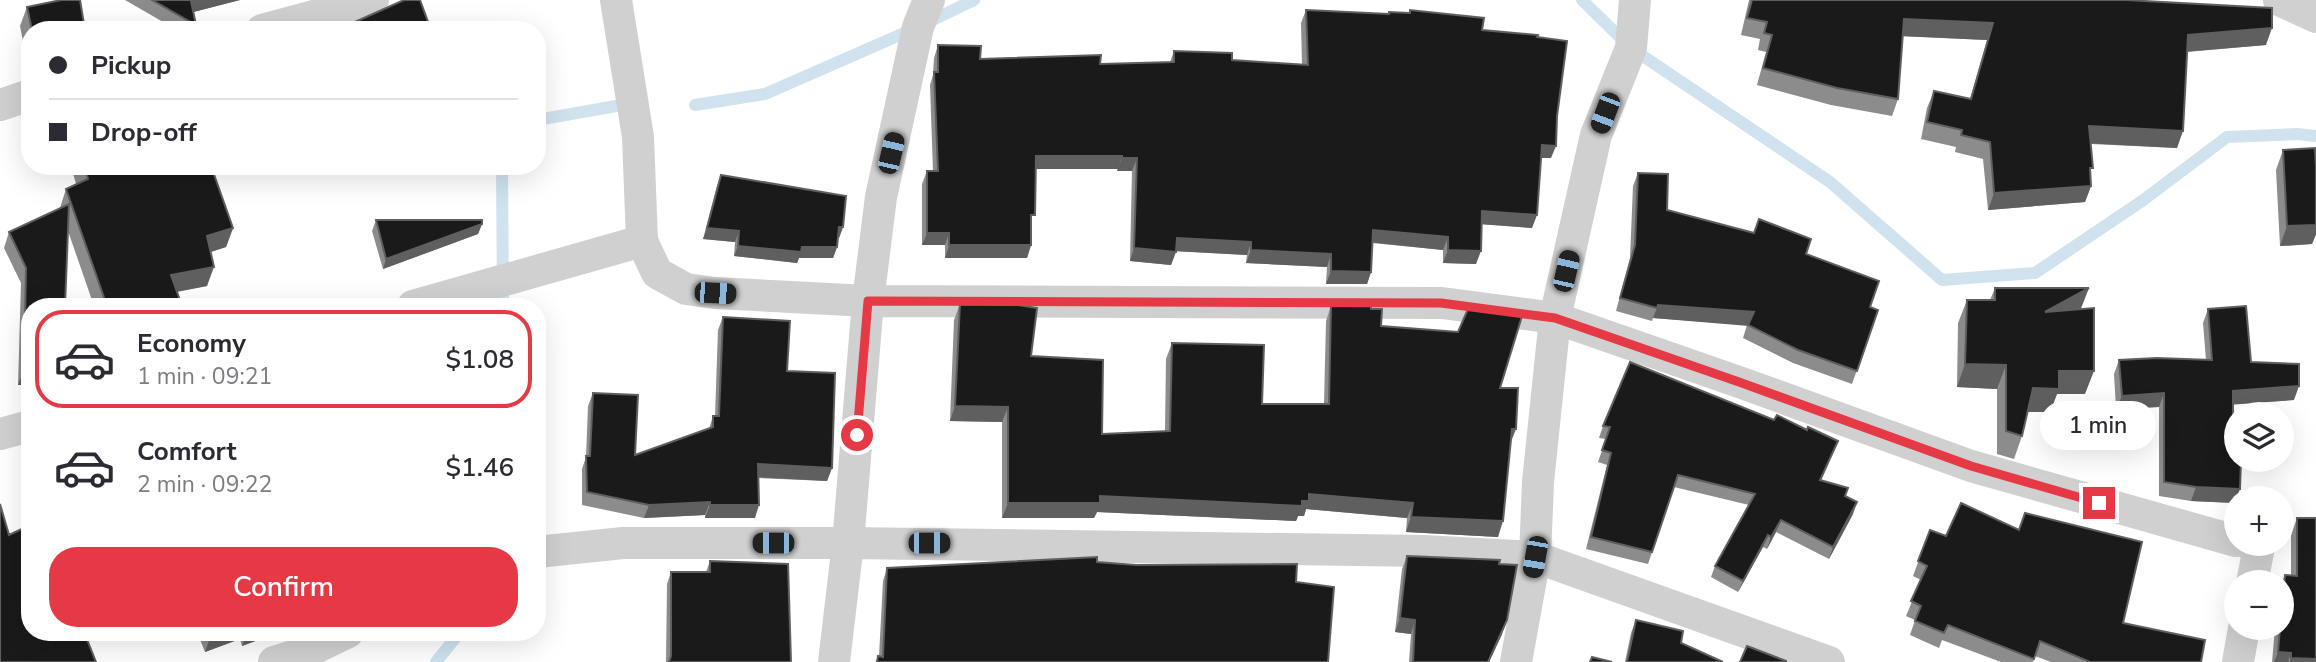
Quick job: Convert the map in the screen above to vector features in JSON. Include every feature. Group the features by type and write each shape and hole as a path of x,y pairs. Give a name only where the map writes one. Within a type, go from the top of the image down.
{"street":[{"path":"295,21 373,0"},
{"path":"616,0 638,137 642,241 657,273 686,289 868,301 1441,303 1555,318 1971,466 2224,538"},
{"path":"834,662 848,543 868,301 881,197 918,27 929,0"},
{"path":"1516,662 1535,557 1538,482 1555,318 1597,135 1631,48 1634,0"},
{"path":"2279,0 2316,17"},
{"path":"0,105 21,98"},
{"path":"441,298 642,241"},
{"path":"0,434 21,428"},
{"path":"546,551 623,544 848,543 1424,551 1535,557 1829,662"},
{"path":"2238,662 2242,640"},
{"path":"274,662 330,641"}],"building":[{"path":"61,0 80,0 84,21 30,21 27,7"},
{"path":"152,0 196,0 191,1 195,21 189,21"},
{"path":"404,0 420,0 428,21 357,21"},
{"path":"1752,0 2126,0 2272,8 2272,28 2188,35 2183,131 2089,126 2093,168 2090,168 2091,186 1994,193 1990,142 1961,135 1962,130 1927,122 1934,91 1971,99 1993,23 1904,19 1898,99 1837,88 1763,68 1772,35 1764,33 1767,22 1747,18"},
{"path":"1306,10 1389,14 1410,13 1410,10 1484,18 1482,30 1538,35 1537,37 1567,41 1557,116 1556,146 1542,145 1537,215 1482,211 1481,251 1448,250 1448,237 1373,230 1371,272 1331,271 1331,254 1251,250 1251,242 1177,238 1176,252 1134,248 1137,158 1036,156 1035,215 1031,215 1031,245 949,245 949,233 927,233 927,171 938,171 934,72 938,72 938,45 981,46 980,59 1101,55 1100,64 1174,62 1174,51 1232,53 1232,60 1308,65"},
{"path":"2315,148 2316,225 2287,226 2283,150"},
{"path":"1638,173 1668,174 1667,210 1754,233 1759,219 1811,239 1806,254 1879,281 1870,307 1878,310 1857,371 1798,350 1748,325 1754,312 1658,305 1657,308 1620,298 1635,245"},
{"path":"87,175 214,175 233,228 207,236 214,267 171,275 179,298 104,298 66,189 88,179"},
{"path":"721,175 846,196 843,227 839,227 837,247 802,247 801,252 738,246 739,231 707,228"},
{"path":"69,204 65,298 25,298 26,268 9,232"},
{"path":"376,220 482,220 482,224 386,259"},
{"path":"1995,288 2089,288 2045,312 2094,308 2094,371 2059,371 2059,389 2033,388 2022,436 2006,431 2006,365 1965,364 1967,300 1995,300"},
{"path":"960,304 1037,308 1031,356 1103,360 1102,434 1170,431 1172,343 1264,345 1262,404 1329,404 1331,306 1371,306 1371,309 1382,309 1381,326 1458,332 1468,309 1522,316 1500,388 1518,388 1516,429 1512,429 1503,521 1411,517 1413,503 1309,494 1309,501 1302,501 1302,506 1100,496 1100,503 1008,503 1008,407 955,406"},
{"path":"2246,306 2251,362 2299,364 2299,386 2233,391 2233,402 2224,402 2224,472 2241,472 2240,486 2224,486 2224,488 2164,482 2164,393 2122,396 2119,360 2212,360 2208,309"},
{"path":"723,317 790,321 787,371 835,373 832,468 758,464 759,505 710,505 710,502 649,505 587,492 586,456 590,456 593,393 638,395 635,455 713,427 713,416 719,416"},
{"path":"1630,362 1774,420 1777,415 1838,441 1820,480 1848,488 1845,496 1857,502 1833,547 1781,520 1771,537 1768,535 1743,581 1715,566 1755,494 1678,475 1652,552 1591,537 1611,453 1602,450 1610,427 1603,426"},
{"path":"1961,503 2019,530 2025,513 2142,542 2123,623 2205,640 2201,662 2090,662 2040,641 2034,659 1948,625 1944,633 1915,621 1921,606 1911,601 1927,566 1918,561 1930,530 1946,536"},
{"path":"0,504 9,535 21,529 21,641 88,641 96,662 0,662"},
{"path":"2297,518 2316,518 2316,659 2291,658 2291,653 2278,652 2279,640 2294,640 2294,576 2297,576"},
{"path":"1407,556 1500,560 1499,564 1517,565 1507,620 1488,662 1413,662 1415,620 1400,618"},
{"path":"1097,557 1097,562 1136,565 1297,564 1296,582 1334,587 1328,662 877,662 878,656 883,657 887,568"},
{"path":"710,561 788,564 791,662 669,662 671,572 710,572"},
{"path":"1636,620 1683,631 1681,643 1723,662 1627,662"},
{"path":"1747,646 1786,661 1786,662 1740,662"},
{"path":"1592,657 1612,662 1590,662"}],"waterway":[{"path":"695,105 765,94 974,0"},
{"path":"1582,0 1631,48 1830,182 1942,280 2035,273 2142,201 2227,137 2297,134 2316,136"},
{"path":"546,118 633,103"},
{"path":"502,175 503,298"},
{"path":"436,662 453,641"}],"route":[{"path":"857,435 868,301 1441,303 1555,318 1971,466 2099,503"}]}
